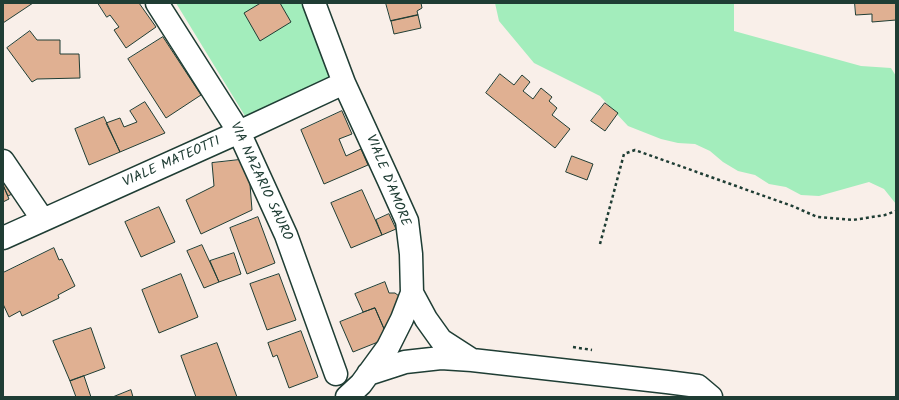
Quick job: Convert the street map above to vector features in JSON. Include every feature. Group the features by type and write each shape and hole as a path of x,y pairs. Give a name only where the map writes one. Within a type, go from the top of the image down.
{"street":[{"name":"VIA NAZARIO SAURO","path":"157,3 239,132 286,235 336,374"},
{"name":"VIALE D'AMORE","path":"314,3 344,83 407,221 411,254 412,293 402,319 388,347 362,384 347,397"},
{"name":"VIALE MATEOTTI","path":"3,238 344,83"},
{"path":"3,161 43,220"},
{"path":"412,293 426,319 441,340 472,360"},
{"path":"368,374 405,362 441,358 472,360 698,386 712,397"}],"path":[{"path":"600,244 624,154 636,150 795,207 817,217 853,220 885,215 896,211"}],"green space":[{"path":"176,3 303,3 329,77 245,116"},
{"path":"495,3 734,3 734,31 861,66 891,68 896,76 896,204 884,189 869,182 819,196 801,195 786,187 769,184 755,175 738,171 723,162 710,151 695,144 678,143 661,139 628,126 600,96 534,63 499,21"}],"building":[{"path":"3,3 33,3 3,23"},
{"path":"98,3 139,3 156,27 126,48 114,30 119,27 110,15 107,17"},
{"path":"258,3 280,3 291,22 260,41 244,13 259,4"},
{"path":"386,3 421,3 422,8 417,11 418,15 391,21"},
{"path":"855,3 896,3 896,20 872,22 872,14 856,15"},
{"path":"418,15 421,28 394,34 391,21"},
{"path":"30,31 37,40 60,40 60,54 79,54 80,78 37,79 32,82 7,48"},
{"path":"163,37 201,95 166,118 128,59"},
{"path":"500,74 514,85 522,75 530,82 523,91 533,99 541,88 552,97 549,101 557,108 552,115 570,129 555,148 486,93"},
{"path":"145,102 165,133 120,152 106,123 120,118 124,127 137,122 130,111"},
{"path":"605,103 618,113 605,131 591,121"},
{"path":"342,111 352,134 339,139 346,156 361,149 368,165 324,184 301,130"},
{"path":"104,117 120,152 89,165 75,129"},
{"path":"572,156 593,164 587,180 566,172"},
{"path":"248,159 252,210 201,234 186,200 214,186 212,163"},
{"path":"3,169 18,191 8,196 3,185"},
{"path":"3,185 9,199 3,202"},
{"path":"362,190 382,235 351,248 331,203"},
{"path":"159,207 175,242 141,257 125,222"},
{"path":"389,214 396,229 382,235 376,220"},
{"path":"258,217 275,263 247,274 230,228"},
{"path":"202,245 219,282 204,288 187,251"},
{"path":"54,248 59,260 62,259 75,286 58,295 59,298 22,316 20,311 9,317 3,304 3,273"},
{"path":"234,253 241,274 219,282 210,261"},
{"path":"181,274 198,317 159,333 142,290"},
{"path":"279,274 296,320 267,330 250,284"},
{"path":"385,282 389,293 395,293 399,296 399,301 388,338 375,308 363,312 355,294"},
{"path":"375,308 388,338 353,352 340,322"},
{"path":"91,328 105,368 70,381 53,341"},
{"path":"301,331 318,377 289,388 277,355 273,357 268,343"},
{"path":"217,343 237,397 196,397 181,356"},
{"path":"84,376 91,397 76,397 70,381"},
{"path":"131,390 133,397 113,397"}]}
